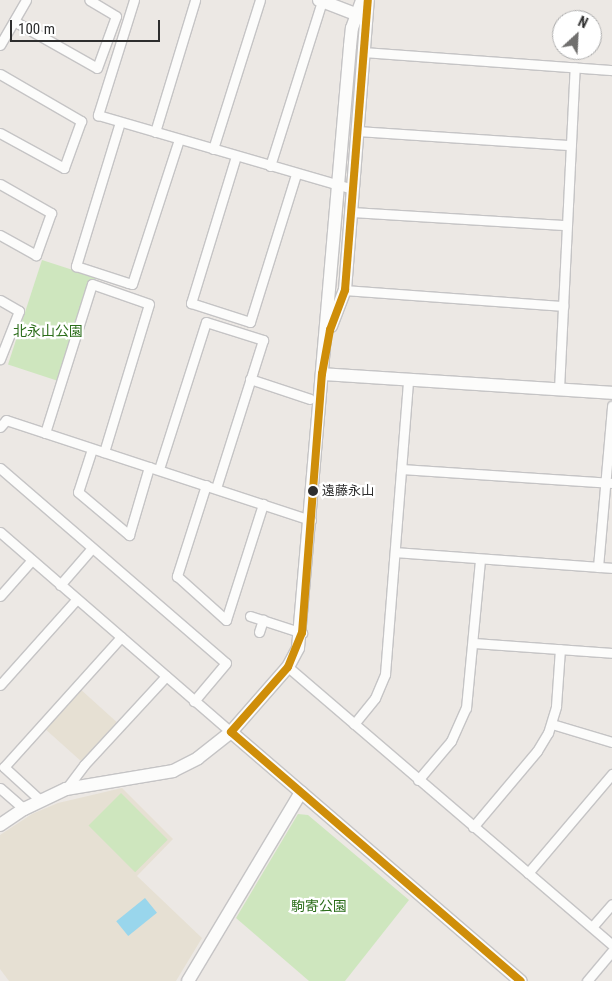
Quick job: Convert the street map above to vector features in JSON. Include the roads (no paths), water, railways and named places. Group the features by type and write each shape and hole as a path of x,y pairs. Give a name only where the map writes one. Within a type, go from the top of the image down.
{"street":[{"path":"0,45 26,0"},
{"path":"14,21 96,68 116,16 89,0"},
{"path":"134,0 98,115 352,189"},
{"path":"155,132 195,0"},
{"path":"213,149 260,0"},
{"path":"322,374 330,330 345,290 364,52 361,16 362,0"},
{"path":"0,825 40,800 66,789 173,771 216,746 288,667 302,633 352,28 361,16 368,0"},
{"path":"270,166 321,1 361,16"},
{"path":"364,52 612,70"},
{"path":"559,389 575,67"},
{"path":"0,74 81,121 64,168 0,133"},
{"path":"120,122 76,266 128,283 132,284 180,139"},
{"path":"358,131 571,145"},
{"path":"236,156 191,303 250,322 296,174"},
{"path":"0,184 51,213 36,255 0,235"},
{"path":"352,212 567,225"},
{"path":"45,433 92,284 149,304 104,452"},
{"path":"345,290 563,306"},
{"path":"0,300 19,311 0,359"},
{"path":"159,469 206,322 263,340 216,488"},
{"path":"322,374 612,393"},
{"path":"250,379 310,399"},
{"path":"354,724 375,698 385,674 408,379"},
{"path":"598,567 608,483 612,406"},
{"path":"0,427 6,420 311,520"},
{"path":"92,449 78,492 129,535 149,466"},
{"path":"0,468 226,663 194,701"},
{"path":"402,468 608,483"},
{"path":"206,485 177,576 226,620 263,504"},
{"path":"0,532 521,981"},
{"path":"60,585 92,548"},
{"path":"395,552 480,560 612,568"},
{"path":"0,596 32,560"},
{"path":"418,780 451,741 466,708 474,643 480,560"},
{"path":"0,686 77,599"},
{"path":"250,616 302,633"},
{"path":"259,632 263,620"},
{"path":"40,800 4,767 121,637"},
{"path":"474,643 612,653"},
{"path":"473,827 537,752 552,724 560,649"},
{"path":"288,667 612,945"},
{"path":"66,789 84,765 166,676"},
{"path":"552,724 612,742"},
{"path":"528,873 612,774"},
{"path":"0,788 24,809"},
{"path":"188,981 301,792"},
{"path":"592,928 612,904"},
{"path":"587,981 612,952"}],"water":[{"path":"145,898 157,913 128,936 116,921"}],"place":[{"name":"遠藤永山","path":"313,491"}],"park label":[{"name":"北永山公園","path":"48,331"},
{"name":"駒寄公園","path":"319,906"}]}
